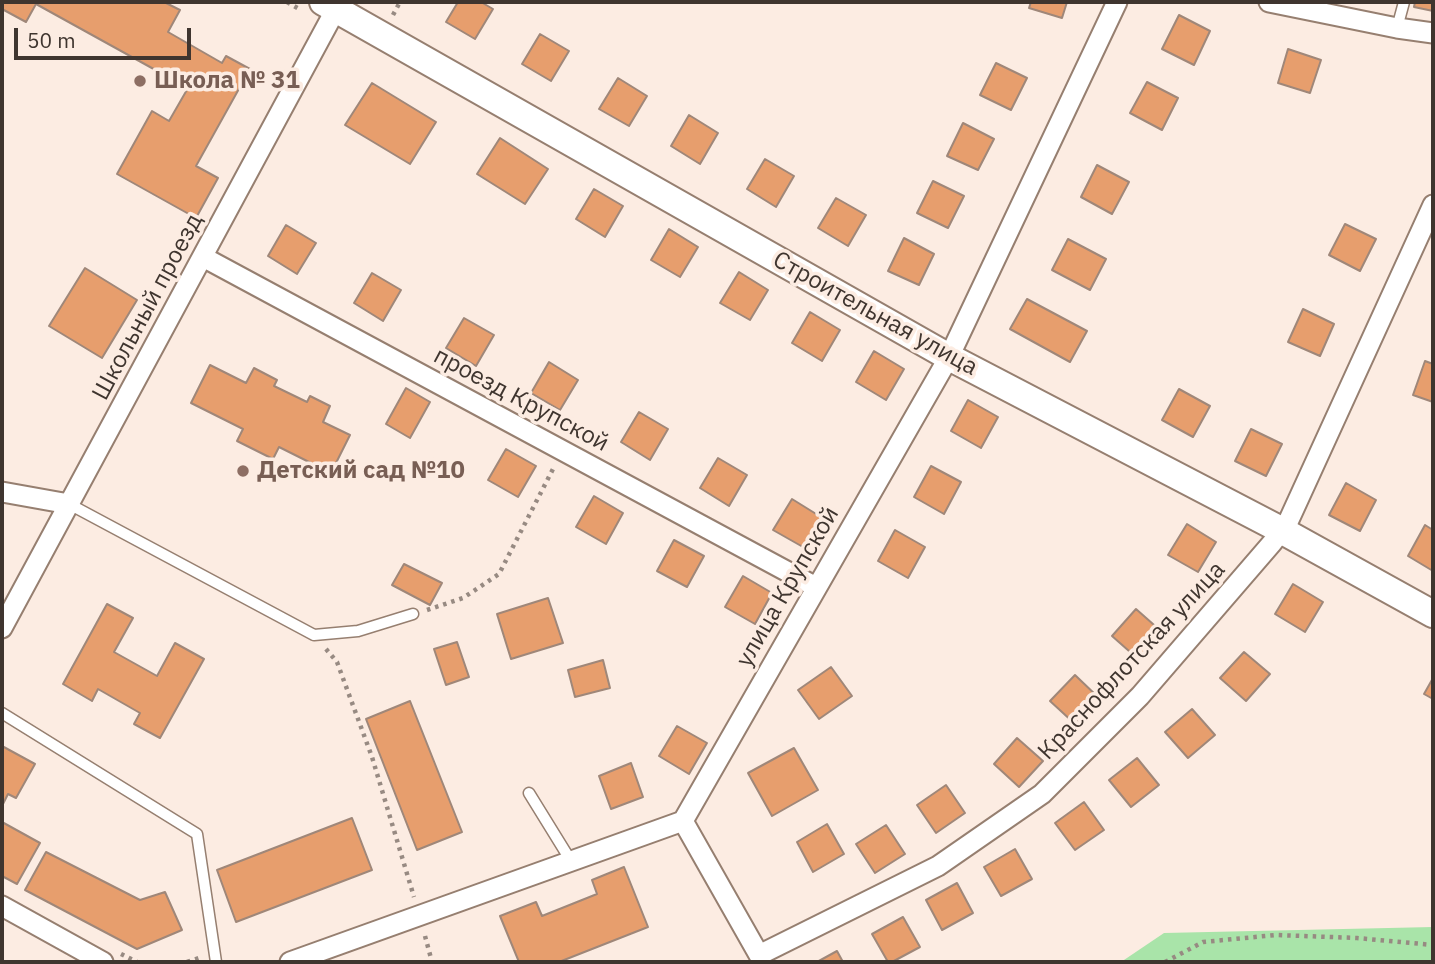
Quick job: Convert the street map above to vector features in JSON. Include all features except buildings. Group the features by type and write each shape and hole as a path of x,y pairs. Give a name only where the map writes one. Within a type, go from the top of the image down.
{"street":[{"name":"улица Крупской","path":"683,821 949,357 1117,2"},
{"path":"1269,2 1433,33"},
{"name":"Строительная улица","path":"330,5 949,357 1281,530 1433,614"},
{"name":"Школьный проезд","path":"2,628 203,257 330,5"},
{"name":"Краснофлотская улица","path":"683,821 759,959 938,866 1042,794 1140,696 1288,522 1433,205"},
{"name":"проезд Крупской","path":"203,257 816,587"},
{"path":"2,492 69,504"},
{"path":"290,962 683,821"},
{"path":"2,906 103,962"}],"lane":[{"path":"1397,28 1404,2"},
{"path":"69,504 314,635 358,631 413,614"},
{"path":"2,713 197,834 216,962"},
{"path":"529,793 572,861"}],"path":[{"path":"391,19 400,2"},
{"path":"413,614 463,598 499,574 563,450"},
{"path":"314,635 337,662 372,757 432,962"},
{"path":"1165,962 1203,942 1276,935 1433,946"}],"green space":[{"path":"1433,927 1433,962 1121,962 1164,933"}],"place":[{"name":"Школа № 31","path":"140,81"},
{"name":"Детский сад №10","path":"243,471"}]}
